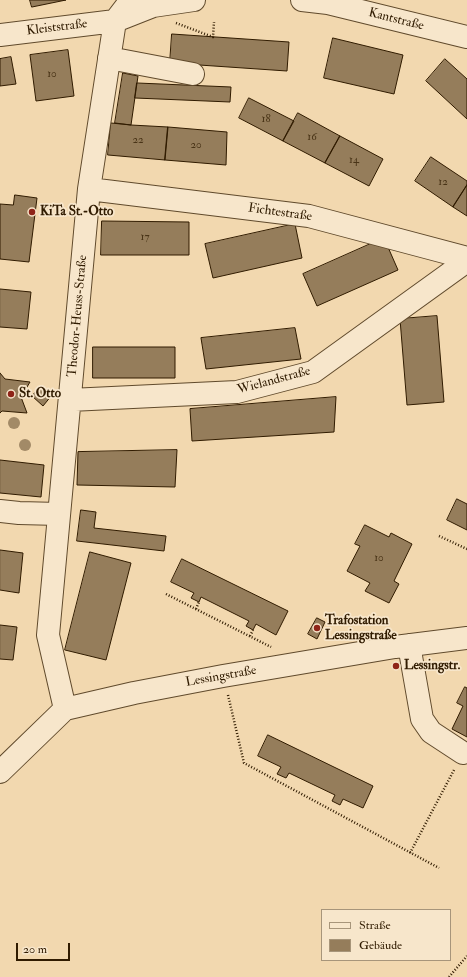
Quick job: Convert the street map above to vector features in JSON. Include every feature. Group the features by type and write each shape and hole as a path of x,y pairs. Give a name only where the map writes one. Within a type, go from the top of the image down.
{"street":[{"name":"Theodor-Heuss-Straße","path":"65,709 48,634 89,189 115,21 131,0"},
{"path":"115,21 153,6 194,0"},
{"name":"Kantstraße","path":"302,0 328,3 467,37"},
{"name":"Kleiststraße","path":"0,35 115,21"},
{"path":"109,58 193,74"},
{"name":"Fichtestraße","path":"89,189 309,216 467,258"},
{"name":"Wielandstraße","path":"70,400 237,392 313,372 467,261"},
{"path":"0,511 59,514"},
{"name":"Lessingstraße","path":"65,709 134,693 223,676 409,645 467,638"},
{"path":"409,645 422,719 431,732 463,753"},
{"path":"0,772 65,709"}],"path":[{"path":"175,22 213,36 214,22"},
{"path":"439,536 467,549"},
{"path":"166,594 276,649 286,665"},
{"path":"196,609 199,602"},
{"path":"250,636 253,630"},
{"path":"223,676 244,763 439,868"},
{"path":"410,853 463,753"},
{"path":"449,977 467,956"}],"building":[{"path":"30,0 66,0 32,7"},
{"path":"172,34 289,42 287,71 170,63"},
{"path":"333,38 403,55 394,94 324,78"},
{"path":"68,50 74,96 36,101 30,55"},
{"path":"11,57 16,84 0,86 0,59"},
{"path":"445,59 467,79 467,119 426,81"},
{"path":"123,73 138,76 131,125 115,123"},
{"path":"137,83 231,87 230,102 135,98"},
{"path":"249,98 294,121 283,141 239,118"},
{"path":"298,113 340,136 325,163 283,141"},
{"path":"111,123 168,127 165,160 108,155"},
{"path":"168,127 227,132 226,165 165,160"},
{"path":"340,136 383,159 369,186 325,163"},
{"path":"431,157 467,181 467,185 453,207 415,181"},
{"path":"467,185 467,216 453,207"},
{"path":"15,195 37,198 29,262 0,259 0,204 13,205"},
{"path":"102,221 189,222 189,255 101,255"},
{"path":"295,224 302,258 213,278 205,244"},
{"path":"384,238 398,270 317,306 303,274"},
{"path":"0,289 31,292 27,329 0,327"},
{"path":"437,316 444,402 407,405 400,319"},
{"path":"295,328 301,359 206,369 201,338"},
{"path":"93,347 175,347 175,378 93,378"},
{"name":"St. Otto","path":"0,373 5,379 30,382 21,397 27,413 2,411 0,413"},
{"path":"42,386 52,395 43,406 32,396"},
{"path":"336,397 334,432 192,441 190,409"},
{"path":"177,450 175,487 77,485 78,452"},
{"path":"0,460 44,465 41,497 0,493"},
{"path":"457,499 467,504 467,530 447,520"},
{"path":"81,510 96,512 94,528 166,536 164,551 77,541"},
{"path":"365,525 389,537 391,533 412,544 394,581 399,584 389,603 365,591 370,583 347,571 360,546 355,544"},
{"path":"0,550 23,553 19,593 0,590"},
{"path":"90,552 131,563 106,660 65,650"},
{"path":"182,559 288,611 276,635 256,624 253,630 246,626 249,621 201,597 199,602 191,598 194,593 171,582"},
{"name":"Trafostation Lessingstraße","path":"317,618 325,622 317,639 308,634"},
{"path":"0,625 17,627 13,660 0,659"},
{"path":"465,687 467,688 467,737 452,729 463,706 457,703"},
{"path":"268,735 373,786 363,808 343,799 340,805 332,801 335,795 289,773 286,778 277,774 281,767 258,756"}],"place":[{"name":"KiTa St.-Otto","path":"32,212"},
{"name":"St. Otto","path":"11,394"},
{"name":"Trafostation Lessingstraße","path":"317,628"},
{"name":"Lessingstr.","path":"396,666"}]}
